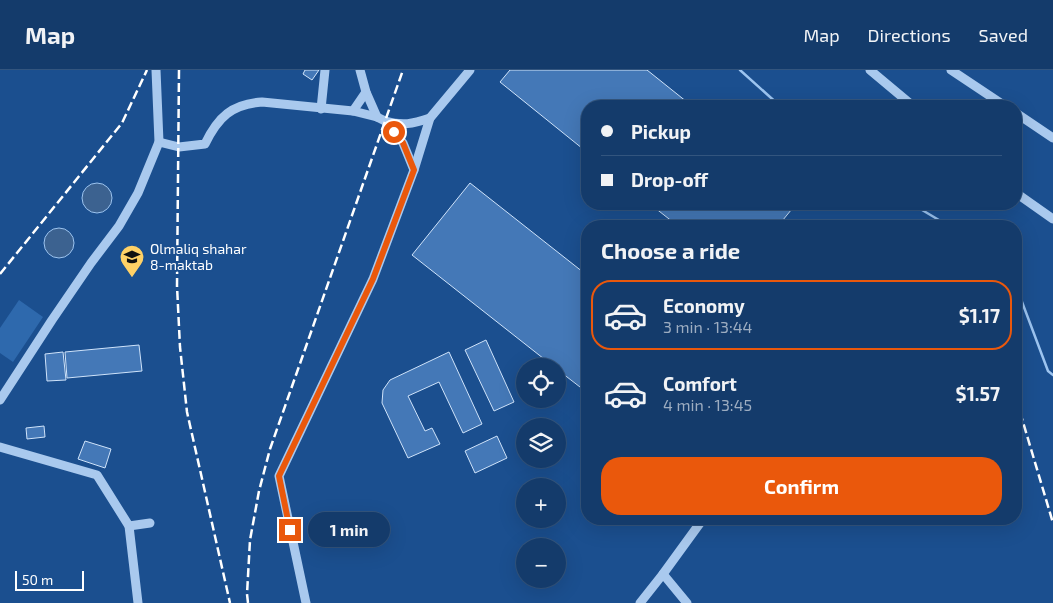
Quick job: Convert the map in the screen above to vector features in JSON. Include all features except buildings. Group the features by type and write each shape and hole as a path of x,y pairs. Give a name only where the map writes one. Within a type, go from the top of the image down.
{"street":[{"path":"0,400 63,304 119,226 138,193 160,142 156,70"},
{"path":"321,109 326,70"},
{"path":"360,70 366,92 381,119 403,143 414,170"},
{"path":"306,603 279,476 373,279 414,170 430,118 470,70"},
{"path":"870,70 906,100"},
{"path":"951,70 997,100"},
{"path":"353,111 366,92"},
{"path":"160,142 179,147 205,144 221,118 232,110 248,103 262,102 353,111 398,125 413,124 430,118"},
{"path":"1022,118 1053,138"},
{"path":"1022,197 1053,219"},
{"path":"0,447 97,475 129,526 138,603"},
{"path":"129,526 150,523"},
{"path":"640,603 699,525"},
{"path":"663,574 687,603"}],"shaded area":[{"path":"97,183 108,187 112,198 108,209 97,213 86,209 82,198 86,187"},
{"path":"59,228 70,232 74,243 70,254 59,258 48,254 44,243 48,232"},
{"path":"19,300 43,317 13,362 0,353 0,328"}],"waterway":[{"path":"740,70 773,100"},
{"path":"922,210 939,220"},
{"path":"1022,302 1048,371 1053,375"}],"railway":[{"path":"0,274 122,123 147,70"},
{"path":"179,70 177,286 180,347 187,412 230,603"},
{"path":"248,603 250,540 259,491 270,449 403,70"},
{"path":"1022,419 1053,523"}],"place":[{"name":"Olmaliq shahar 8-maktab","path":"132,278"}],"route":[{"path":"290,530 279,476 373,279 414,170 403,143 394,132"}]}
